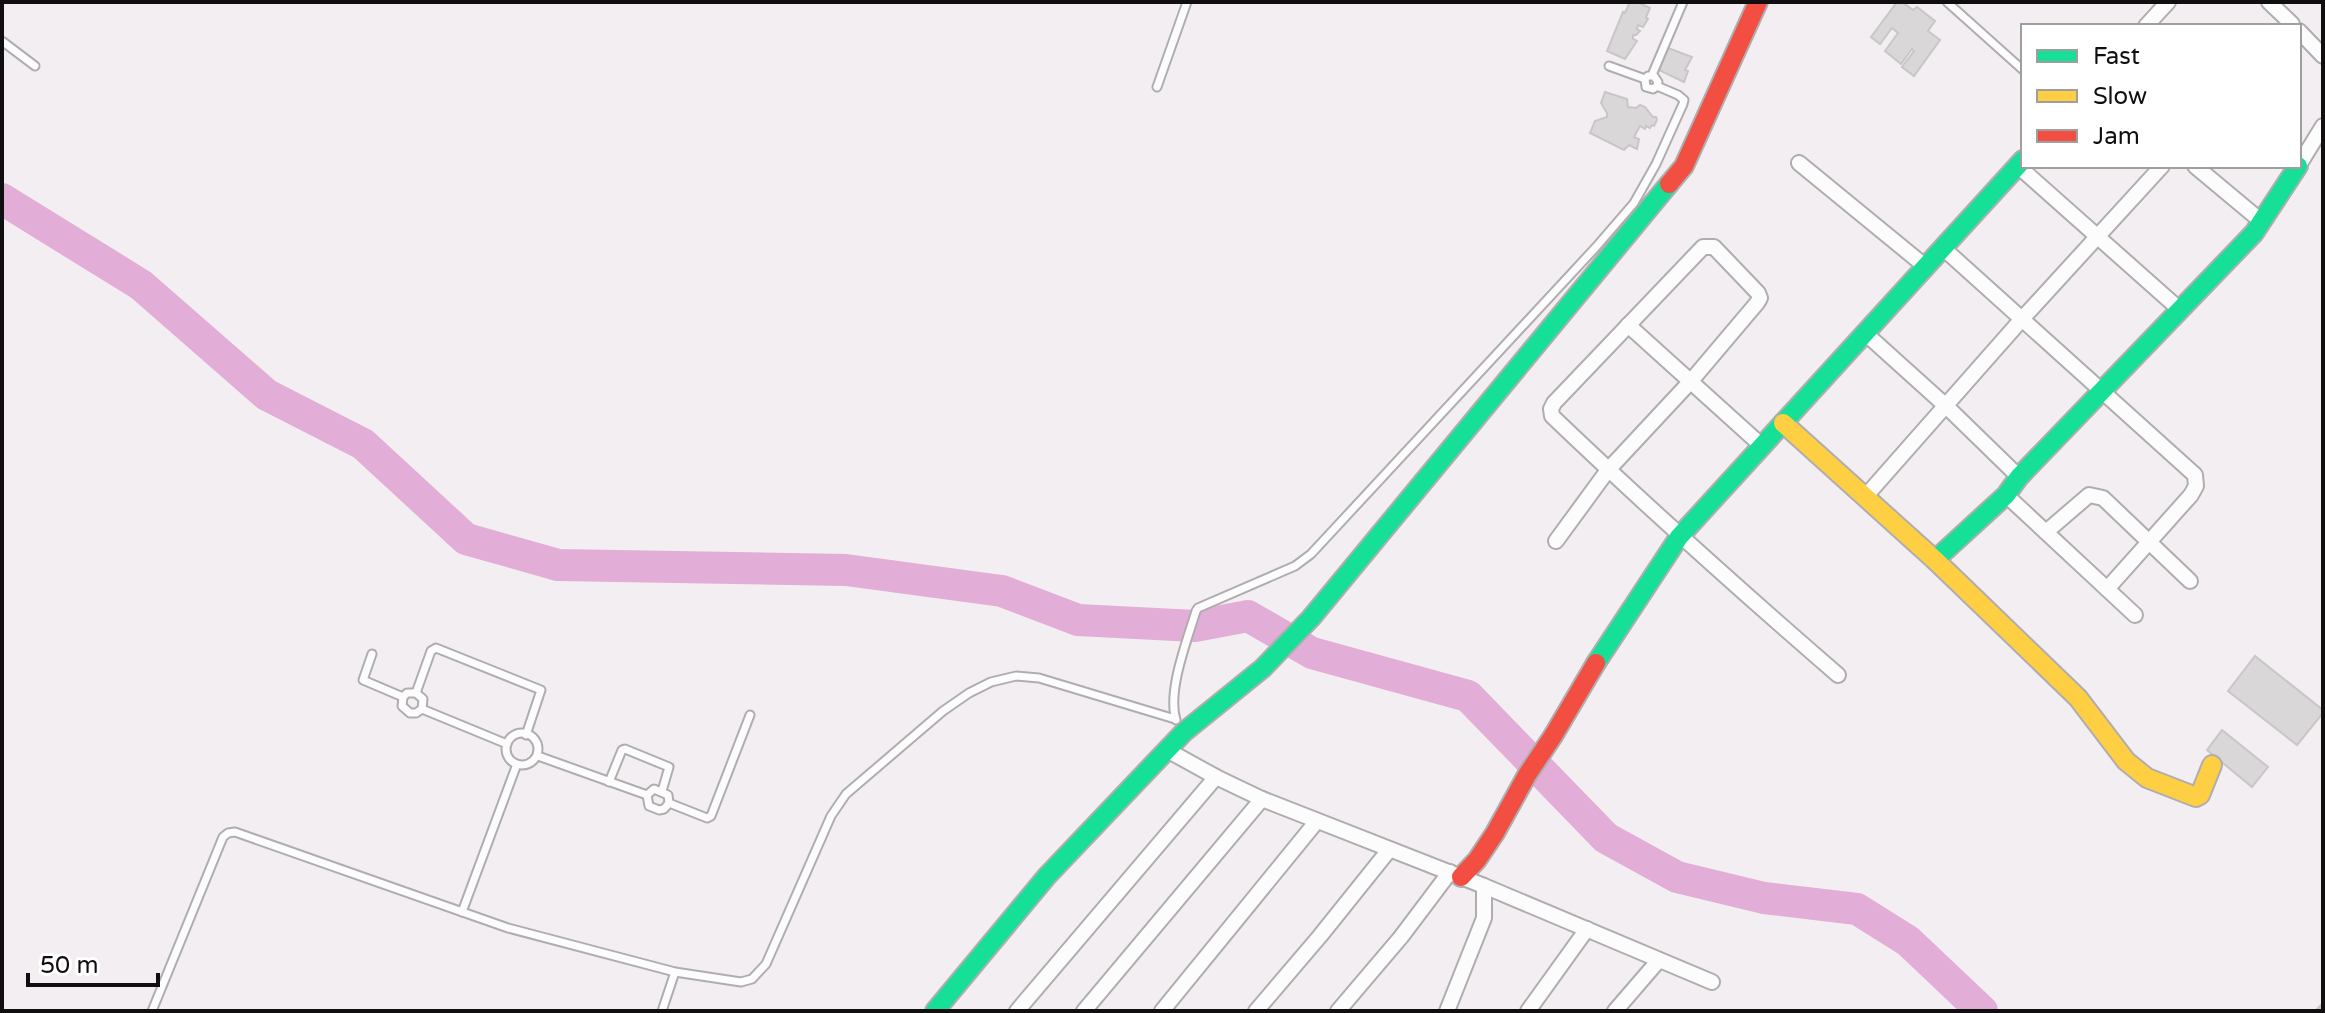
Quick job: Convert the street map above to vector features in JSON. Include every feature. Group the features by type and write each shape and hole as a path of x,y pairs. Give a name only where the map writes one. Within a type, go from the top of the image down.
{"street":[{"path":"935,1011 1047,876 1167,750 1180,726 1263,668 1311,618 1597,274 1684,166 1758,2"},
{"path":"2148,24 2168,2"},
{"path":"2269,2 2291,24"},
{"path":"2301,34 2323,56"},
{"path":"2301,163 2323,126"},
{"path":"1799,163 1926,267"},
{"path":"1338,1011 1455,874 1477,860 1583,682 1679,537 2021,163"},
{"path":"2026,168 2179,309"},
{"path":"1865,497 2160,168"},
{"path":"2197,168 2261,221"},
{"path":"1935,560 2006,495 2019,477 2254,233 2298,168"},
{"path":"1556,541 1608,470 1691,381 1760,298 1714,247 1703,247 1628,325 1554,403 1552,416 1608,470 1679,537 1838,675"},
{"path":"1943,248 2195,475 2196,486 2191,495 2107,589"},
{"path":"1628,325 1762,446"},
{"path":"1865,333 2019,477"},
{"path":"1783,423 1935,560 2078,698 2126,761 2147,778 2196,797 2200,795 2212,765"},
{"path":"2006,495 2135,615"},
{"path":"2046,532 2089,495 2103,498 2190,581"},
{"path":"1167,750 1262,799 1455,874 1712,982"},
{"path":"1017,1011 1216,777"},
{"path":"1084,1011 1262,799"},
{"path":"1162,1011 1317,821"},
{"path":"1256,1011 1389,850"},
{"path":"1447,1011 1484,918 1484,886"},
{"path":"1528,1011 1587,929"},
{"path":"1615,1011 1659,960"}],"lane":[{"path":"1157,87 1187,2"},
{"path":"1648,77 1683,2"},
{"path":"1947,2 2021,68"},
{"path":"2,41 35,66"},
{"path":"1180,726 1173,707 1175,687 1195,614 1201,606 1295,566 1311,554 1634,203 1656,164 1683,104 1681,97 1657,86 1657,79 1609,66"},
{"path":"416,693 431,651 436,648 539,688 542,694 526,735"},
{"path":"372,654 363,680 403,697"},
{"path":"152,1011 223,837 228,833 235,832 508,928 675,972 741,982 752,979 766,964 831,816 846,794 943,711 980,687 1016,676 1039,678 1180,726"},
{"path":"407,693 416,693 425,702 422,709 410,713 402,706 403,697 407,693"},
{"path":"422,709 507,744"},
{"path":"669,803 707,818 711,816 750,715"},
{"path":"519,733 526,735 537,743 538,756 526,764 517,764 506,753 507,744 512,736 519,733"},
{"path":"609,782 625,749 669,767 662,791"},
{"path":"538,756 647,795"},
{"path":"462,912 517,764"},
{"path":"654,789 662,791 668,795 669,803 664,809 654,809 649,806 647,795 654,789"},
{"path":"662,1011 675,972"}],"building":[{"path":"1630,2 1650,8 1643,27 1638,25 1640,31 1633,35 1637,41 1625,59 1607,51"},
{"path":"1897,2 1913,10 1917,7 1935,21 1928,31 1940,40 1914,76 1902,67 1914,51 1912,49 1901,64 1885,51 1898,33 1892,28 1880,44 1871,37"},
{"path":"1668,48 1692,57 1685,70 1688,71 1684,82 1659,70"},
{"path":"1605,92 1627,99 1628,107 1645,107 1656,117 1654,126 1646,126 1645,129 1640,126 1634,137 1639,139 1637,149 1629,145 1624,150 1590,133 1595,121 1607,117 1601,103"},
{"path":"2255,656 2323,710 2297,745 2228,691"},
{"path":"2222,730 2268,767 2252,787 2207,750"}],"waterway":[{"path":"2,199 141,285 267,395 363,444 466,539 558,565 846,570 1002,591 1078,620 1195,626 1248,616 1312,653 1468,696 1606,838 1677,877 1764,898 1857,909 1908,941 1982,1011"}],"railway":[{"path":"2317,1011 2323,1005"}],"traffic: fast":[{"path":"1596,663 1679,537 2021,162"},
{"path":"1935,560 2006,495 2019,477 2254,233 2297,168"},
{"path":"935,1011 1047,876 1184,732 1263,668 1311,618 1669,184"}],"traffic: slow":[{"path":"1783,423 1935,560 2078,698 2126,761 2147,778 2196,797 2200,795 2212,765"}],"traffic: jam":[{"path":"1669,184 1684,166 1758,2"},
{"path":"1461,877 1495,833 1596,663"}]}
